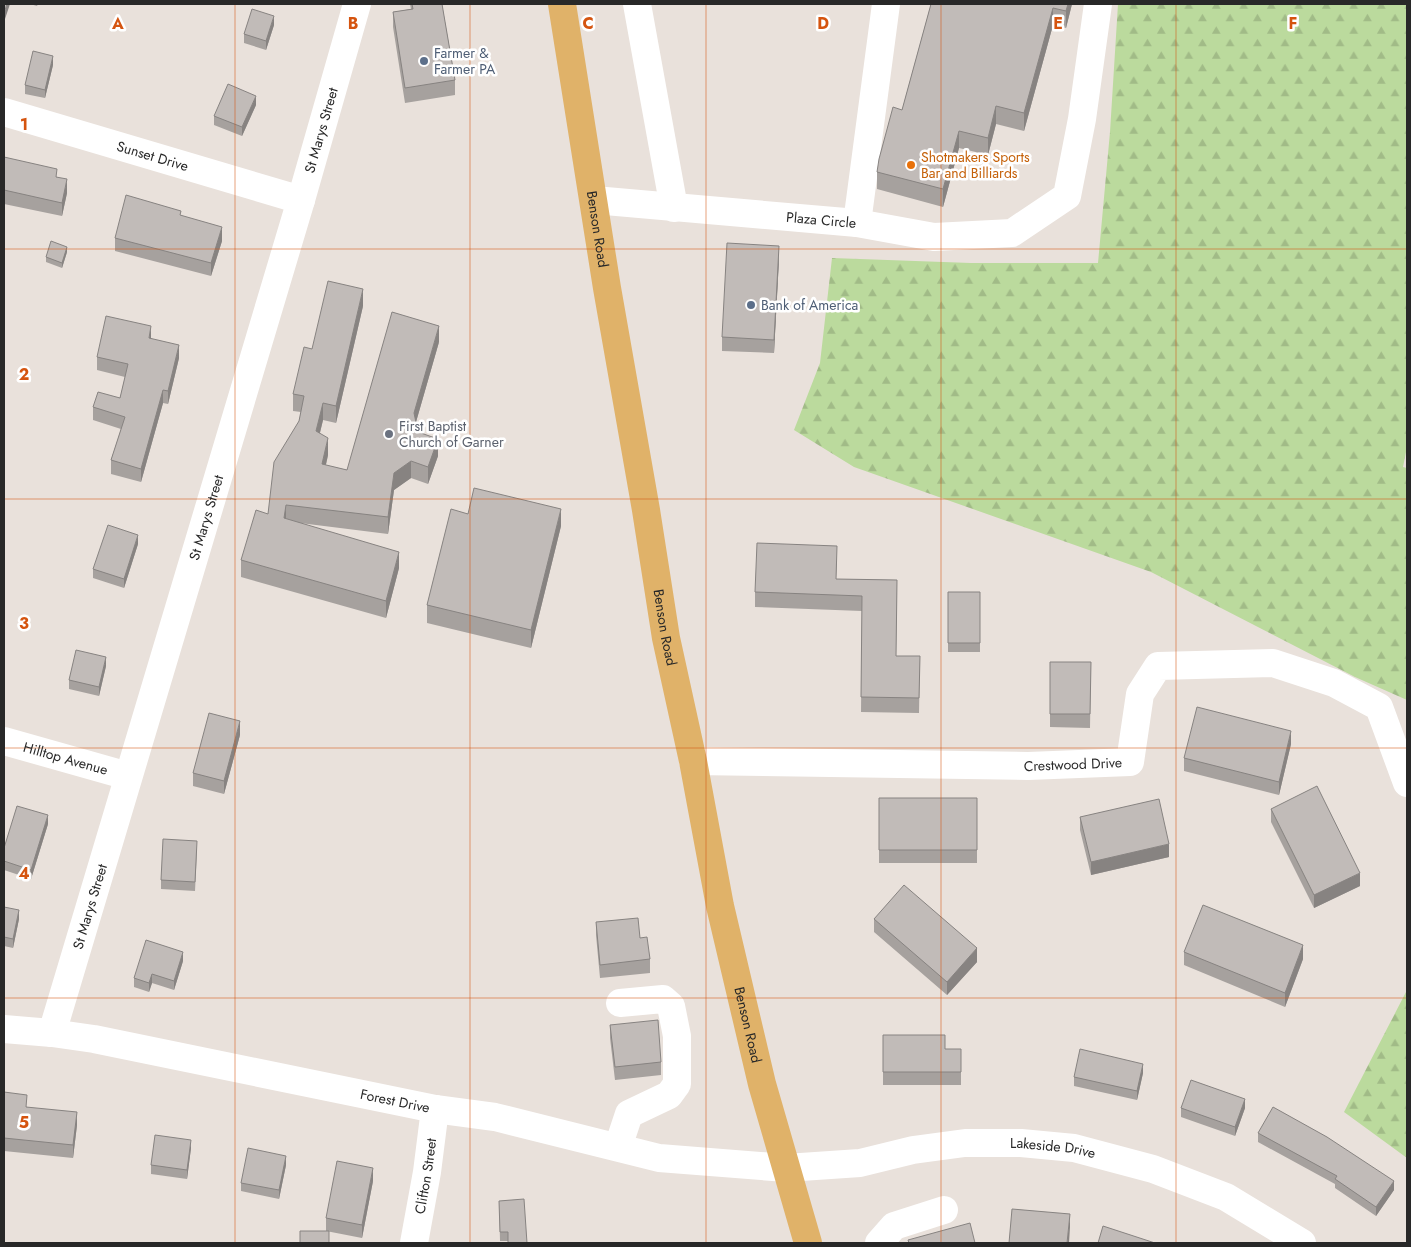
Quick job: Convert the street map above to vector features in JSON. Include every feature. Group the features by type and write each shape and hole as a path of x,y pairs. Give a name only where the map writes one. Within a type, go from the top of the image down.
{"main road":[{"name":"Benson Road","path":"562,4 607,288 666,638 693,761 720,906 762,1084 808,1243"}],"street":[{"name":"St Marys Street","path":"52,1033 301,200 357,4"},
{"path":"637,4 674,208"},
{"name":"Plaza Circle","path":"594,200 857,224 886,4"},
{"path":"857,224 934,237 1012,234 1067,196 1082,119 1098,4"},
{"name":"Sunset Drive","path":"4,112 301,200"},
{"name":"Crestwood Drive","path":"693,761 1028,766 1130,762 1140,694 1158,666 1273,663 1334,683 1379,708 1407,783"},
{"name":"Hilltop Avenue","path":"4,741 128,776"},
{"path":"618,1148 629,1114 669,1095 677,1084 677,1036 671,1006 663,999 620,1003"},
{"name":"Forest Drive","path":"4,1029 94,1039 435,1109 495,1116 659,1158 786,1168"},
{"name":"Clifton Street","path":"414,1243 427,1172 435,1109"},
{"name":"Lakeside Drive","path":"786,1168 860,1163 914,1150 965,1143 1021,1143 1074,1148 1153,1169 1226,1197 1302,1243"},
{"path":"879,1243 894,1226 944,1210"}],"green space":[{"path":"1118,4 1407,4 1407,447 1403,467 1407,468 1407,700 1355,677 1151,572 854,467 794,430 820,363 832,258 971,263 1098,263 1110,132"},
{"path":"1407,990 1407,1158 1344,1112"}],"building":[{"name":"Farmer & Farmer PA","path":"412,4 442,4 455,80 405,88 393,12 413,9"},
{"path":"931,4 1068,4 1066,11 1053,8 1024,113 996,106 988,138 959,131 943,189 877,172 893,107 902,110"},
{"path":"252,9 274,16 266,41 244,34"},
{"path":"33,51 53,56 45,90 25,85"},
{"path":"228,84 256,96 242,127 214,116"},
{"path":"4,157 57,169 56,177 67,179 62,203 4,190"},
{"path":"126,195 181,211 180,215 222,227 211,263 115,238"},
{"path":"51,241 67,247 62,263 46,257"},
{"name":"Bank of America","path":"727,243 779,246 774,340 722,337"},
{"path":"328,281 363,289 336,406 323,403 316,431 328,438 322,464 347,470 392,312 439,326 414,413 418,432 438,439 428,467 411,461 394,473 388,517 286,505 284,518 399,552 386,601 241,560 256,510 268,514 274,462 299,421 304,396 293,394 304,347 312,349"},
{"path":"106,316 151,326 149,338 179,345 168,391 163,390 141,469 111,460 125,417 93,407 98,392 120,398 128,364 97,357"},
{"path":"474,488 561,509 531,630 427,605 451,509 468,514"},
{"path":"108,525 138,535 124,579 93,569"},
{"path":"757,543 837,546 836,579 897,580 896,656 920,656 919,698 861,697 862,596 755,592"},
{"path":"948,592 980,592 980,643 948,643"},
{"path":"76,650 106,657 99,687 69,680"},
{"path":"1050,662 1091,662 1090,714 1050,714"},
{"path":"1197,707 1291,731 1279,782 1184,758"},
{"path":"209,713 240,721 224,781 193,773"},
{"path":"1317,786 1360,873 1314,895 1271,809"},
{"path":"879,798 977,798 977,850 879,850"},
{"path":"1159,799 1169,844 1091,862 1080,817"},
{"path":"17,806 48,815 31,870 4,861 4,848"},
{"path":"163,839 197,841 195,882 161,880"},
{"path":"904,885 977,948 947,982 874,919"},
{"path":"1203,905 1303,945 1285,993 1184,952"},
{"path":"4,907 19,910 13,939 4,937"},
{"path":"638,918 640,938 647,937 650,959 600,965 596,922"},
{"path":"146,940 183,952 174,981 152,974 149,983 134,978"},
{"path":"658,1020 661,1062 615,1067 610,1025"},
{"path":"883,1035 945,1035 945,1049 961,1049 961,1072 883,1072"},
{"path":"1080,1049 1143,1064 1137,1091 1074,1077"},
{"path":"1191,1080 1245,1099 1235,1127 1181,1108"},
{"path":"4,1092 27,1095 26,1107 77,1112 73,1145 4,1138"},
{"path":"1273,1107 1327,1137 1394,1181 1376,1207 1335,1179 1337,1176 1258,1133"},
{"path":"155,1135 191,1140 187,1170 151,1165"},
{"path":"248,1148 286,1156 279,1190 241,1183"},
{"path":"337,1161 373,1168 362,1225 326,1218"},
{"path":"524,1199 527,1243 508,1243 508,1232 500,1232 499,1201"},
{"path":"1012,1209 1070,1214 1067,1243 1009,1243"},
{"path":"970,1223 975,1243 909,1243 908,1240"},
{"path":"1103,1226 1155,1243 1098,1243"},
{"path":"300,1231 329,1231 329,1243 300,1243"}],"place":[{"name":"Farmer & Farmer PA","path":"424,61"},
{"name":"Shotmakers Sports Bar and Billiards","path":"911,165"},
{"name":"Bank of America","path":"751,305"},
{"name":"First Baptist Church of Garner","path":"389,434"}]}
